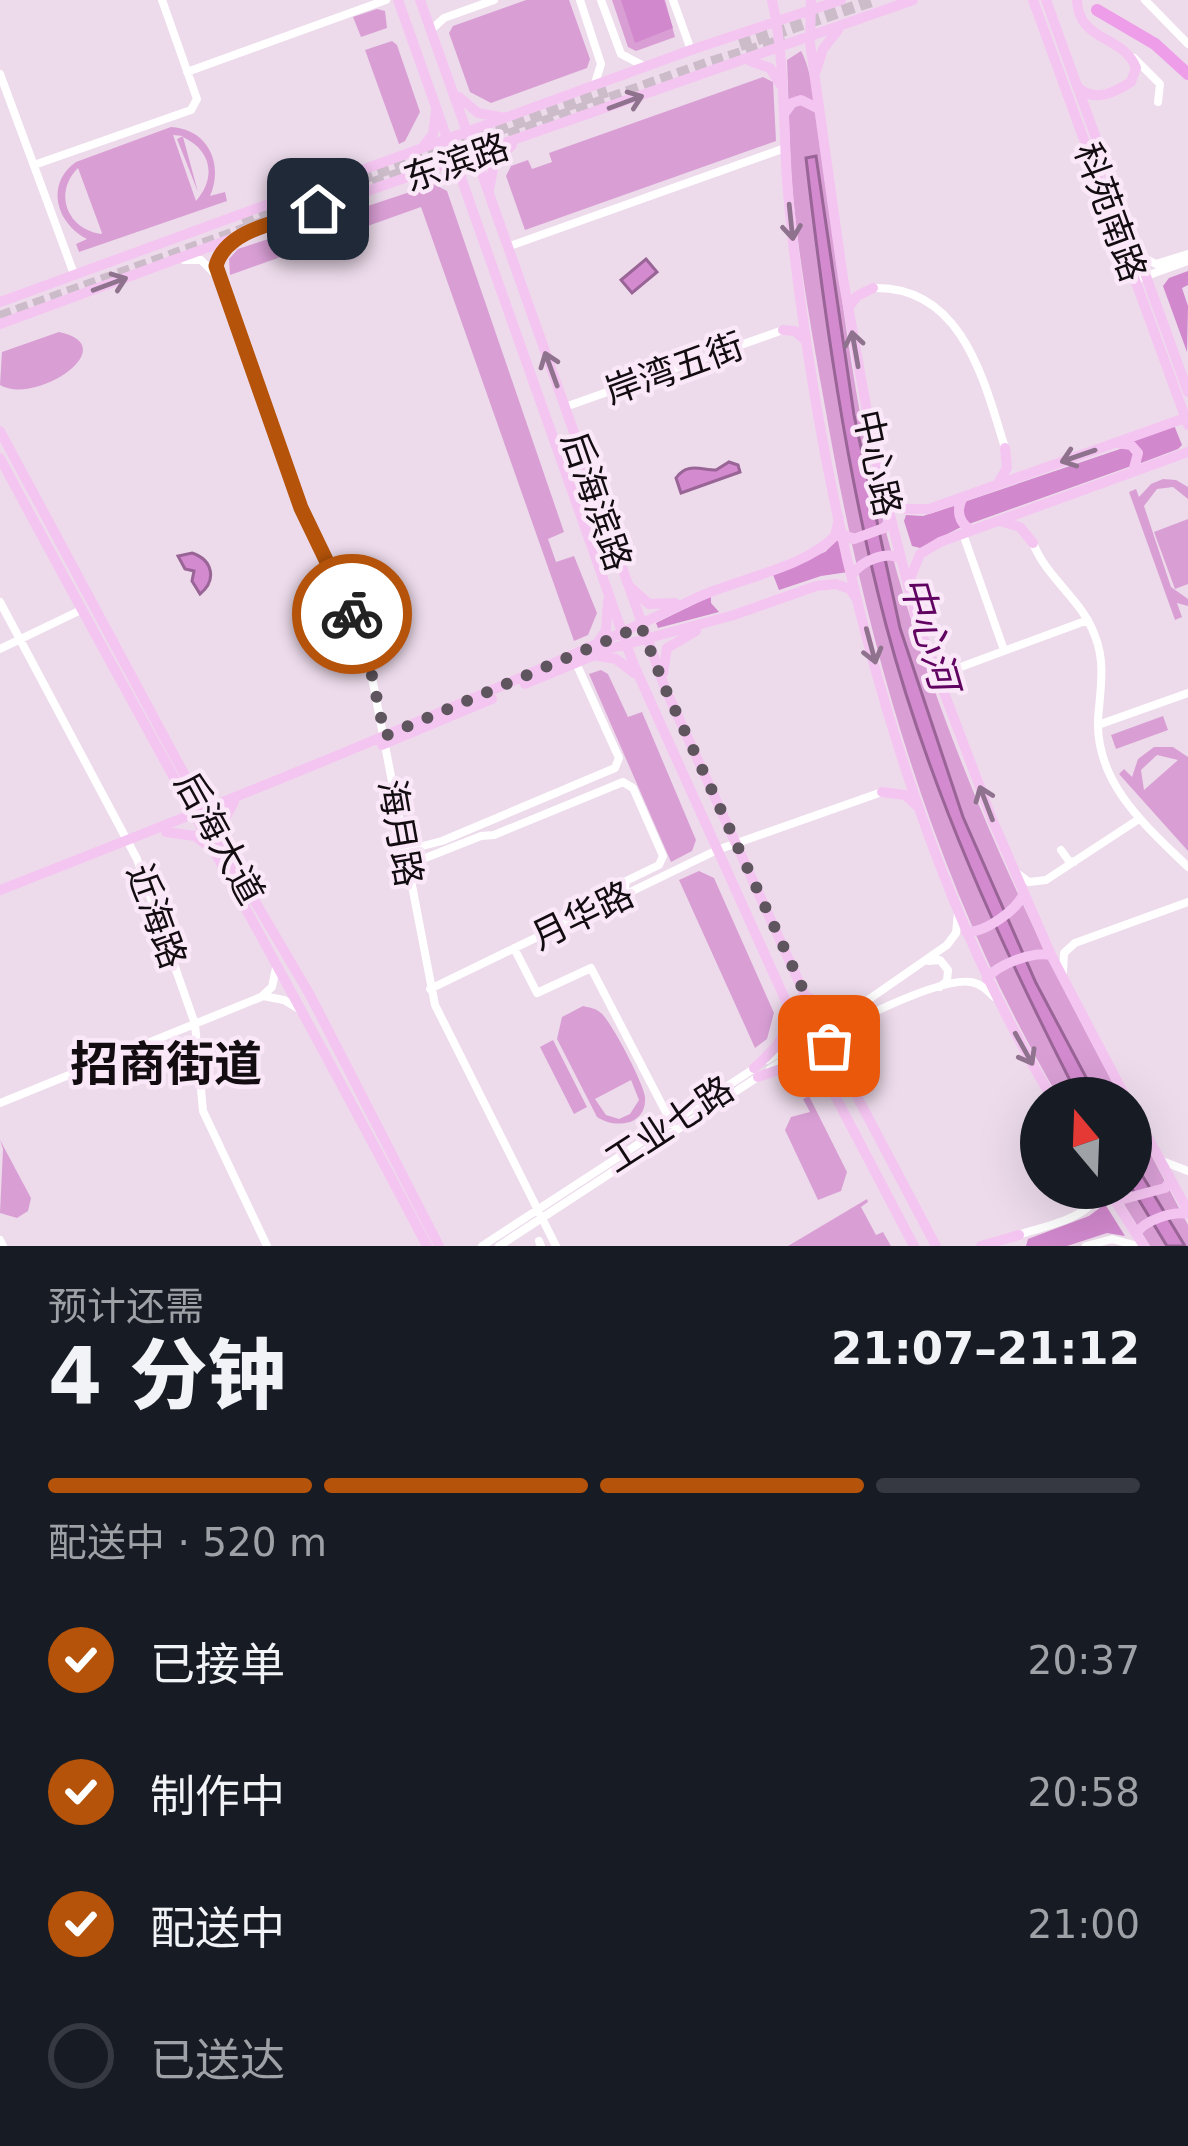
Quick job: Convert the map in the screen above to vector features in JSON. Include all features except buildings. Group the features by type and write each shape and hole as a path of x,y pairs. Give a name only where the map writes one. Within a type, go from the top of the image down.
{"highway":[{"path":"1097,10 1155,44 1188,74"}],"main road":[{"name":"后海滨路","path":"398,0 640,680 782,995 914,1246"},
{"name":"后海滨路","path":"420,0 665,688 823,1032 937,1243"},
{"path":"742,33 761,18 769,0"},
{"name":"中心路","path":"769,0 781,47 785,148 801,310 839,512 857,569 860,606 920,811 958,912 991,974 998,1003 1040,1077"},
{"name":"东滨路","path":"0,302 776,22 811,5 841,0"},
{"path":"867,0 878,13"},
{"name":"东滨路","path":"0,325 239,236 913,0"},
{"name":"科苑南路","path":"1033,0 1077,85 1137,251 1141,278"},
{"name":"科苑南路","path":"1046,0 1049,26 1182,391 1187,420"},
{"path":"1077,0 1085,27 1129,53 1136,72 1127,85 1093,97 1077,85"},
{"name":"中心路","path":"811,5 809,37 843,278 894,556 1045,954 1064,979 1115,1077"},
{"path":"815,80 823,49 849,22"},
{"path":"740,61 770,68 783,95"},
{"path":"452,89 477,113 508,118"},
{"path":"783,115 801,100 819,110"},
{"path":"418,152 434,134 435,101"},
{"path":"489,194 494,164 515,142"},
{"path":"423,173 452,179 469,199"},
{"path":"492,264 496,253 507,247"},
{"path":"843,278 855,286 873,288"},
{"path":"848,308 857,296 873,288"},
{"path":"783,329 801,310"},
{"path":"783,329 795,331 807,344"},
{"path":"1158,428 1182,391"},
{"path":"884,493 898,507 912,510 1187,420"},
{"name":"后海大道","path":"0,431 180,781 302,980 440,1246"},
{"path":"1117,443 1135,448 1138,464 1133,472"},
{"path":"1005,448 1019,467 1035,472"},
{"path":"994,486 1006,473 1005,448"},
{"path":"908,587 920,554 967,531 1188,456"},
{"name":"后海大道","path":"0,458 180,781"},
{"path":"962,497 960,519 967,531"},
{"path":"1033,543 1034,521 1043,504"},
{"path":"0,894 643,632 701,596 818,550 835,536 839,512"},
{"path":"995,522 1020,527 1033,543"},
{"path":"849,537 887,524"},
{"path":"857,569 894,556"},
{"path":"623,578 649,604 701,596"},
{"path":"665,688 663,663 668,648 677,639 734,615 826,584 850,590 860,606"},
{"path":"722,587 716,605 734,615"},
{"path":"586,656 606,630 609,596"},
{"path":"643,632 734,615"},
{"path":"385,740 586,656 616,659 640,680"},
{"path":"882,792 897,782 905,762"},
{"path":"164,829 174,813 180,781 202,794 232,800"},
{"path":"882,792 905,795 920,811"},
{"path":"226,852 222,828 232,800"},
{"name":"后海大道","path":"198,814 210,848 307,1016 427,1246"},
{"path":"164,829 195,836 210,848"},
{"path":"971,932 1022,898"},
{"path":"991,974 1045,954"},
{"path":"800,985 825,1011 843,1012 865,1002"},
{"path":"756,1072 785,1034 788,1019 782,995"},
{"path":"850,1085 842,1045 847,1031 860,1018"},
{"path":"756,1072 802,1065 830,1089"},
{"path":"844,1114 850,1105 862,1106"},
{"path":"1125,1209 1140,1238 1185,1213 1152,1148"},
{"path":"1152,1190 1167,1185"},
{"path":"896,1213 909,1213 914,1203"},
{"path":"981,1246 1021,1240"}],"street":[{"path":"34,165 191,110 196,99 162,0"},
{"path":"342,0 347,14"},
{"path":"187,72 386,0"},
{"path":"431,30 444,18 494,0"},
{"path":"580,0 602,68 593,86"},
{"path":"601,0 624,58 645,67"},
{"path":"673,0 692,50"},
{"path":"1144,0 1188,44"},
{"path":"597,50 611,51 616,43"},
{"path":"1129,53 1160,83 1159,102"},
{"path":"0,74 74,274"},
{"path":"507,247 785,148"},
{"path":"217,276 217,258 239,236"},
{"path":"1137,251 1145,261 1156,264 1188,257"},
{"path":"1141,278 1188,257"},
{"path":"172,261 201,260 217,276"},
{"name":"海月路","path":"217,276 301,508 361,635 430,989 444,1029 556,1246"},
{"path":"873,288 899,289 925,298 959,331 982,374 1005,448"},
{"name":"岸湾五街","path":"565,407 783,329"},
{"path":"967,531 1004,651"},
{"path":"1033,543 1043,566 1088,620 1101,658 1098,725 1108,773 1139,819 1188,867"},
{"name":"近海路","path":"0,602 130,843 195,1024 203,1112 267,1246"},
{"path":"0,649 81,610"},
{"path":"930,658 958,668 1088,620"},
{"path":"403,851 442,841 614,768 619,758 586,656"},
{"path":"942,688 958,668"},
{"path":"1098,725 1188,694"},
{"path":"405,866 623,782 633,788 663,856 659,865 626,881 624,895"},
{"path":"736,842 882,792"},
{"path":"1015,870 1029,882 1037,882 1139,819"},
{"name":"月华路","path":"430,989 736,842"},
{"path":"1061,850 1076,862"},
{"path":"1064,979 1064,953 1076,943 1188,902"},
{"name":"工业七路","path":"482,1246 823,1032 923,963 952,940 958,912"},
{"path":"514,948 537,993 591,968 673,1127"},
{"path":"0,1103 261,997 274,982 274,957"},
{"path":"923,963 945,964 949,975 939,988"},
{"path":"939,988 971,982 985,988 998,1003"},
{"name":"工业七路","path":"823,1032 939,988"},
{"path":"261,997 284,1000 307,1016"},
{"path":"1154,1152 1168,1166 1188,1171"},
{"path":"999,1246 1087,1209"},
{"name":"工业七路","path":"499,1246 539,1214"},
{"path":"1085,1246 1140,1238"}],"shaded area":[{"path":"526,0 569,0 590,59 587,68 491,103 470,92 449,33 453,26"},
{"path":"612,0 665,0 675,37 636,51 628,47"},
{"path":"621,0 664,0 673,28 635,43"},
{"path":"385,11 387,28 361,37 353,17"},
{"path":"392,41 420,112 399,144 365,50"},
{"path":"801,51 811,80 865,438 916,636 1008,872 1110,1077 1047,1077 976,936 912,766 863,591 807,304 793,196 787,60"},
{"path":"763,77 773,82 776,141 525,230 506,176 511,166 528,160 532,169 552,162 549,153"},
{"path":"171,127 184,129 210,150 215,172 210,196 225,192 227,201 79,252 76,244 87,239 68,223 58,203 60,181 76,162","holes":["173,135 183,136 177,139 198,192 183,137 200,149 208,165 207,183 196,201","78,168 102,233 101,234 80,225 67,208 66,188"]},
{"path":"816,156 854,415 900,628 963,817 1036,983 1086,1077 1069,1077 1022,983 946,808 904,687 859,509 820,275 806,158"},
{"path":"434,184 447,191 564,532 548,539 556,562 574,556 597,613 588,635 574,641 421,207 230,275 229,259 238,249"},
{"path":"646,259 657,272 632,293 621,280"},
{"path":"1188,271 1188,285 1182,288 1188,306 1187,352 1163,286 1169,278"},
{"path":"59,332 77,339 83,349 68,372 33,388 0,385 2,352"},
{"path":"1174,425 1182,445 1141,463 1129,442"},
{"path":"1126,447 1133,450 1134,465 969,524 964,518 964,502"},
{"path":"729,462 738,465 740,472 681,493 676,478 685,470 716,470"},
{"path":"1163,479 1188,487 1188,499 1173,487 1157,489 1144,506 1171,587 1188,599 1188,606 1177,603 1182,617 1175,620 1129,492 1136,489 1139,497"},
{"path":"954,506 961,527 920,548 912,546 906,515 923,516"},
{"path":"1188,519 1188,584 1175,589 1154,532"},
{"path":"838,539 848,572 779,590 772,572 825,552"},
{"path":"192,553 210,571 209,583 200,594 192,581 194,571 185,569 178,556"},
{"path":"711,596 719,612 658,628 656,623"},
{"path":"601,670 608,674 628,717 642,712 696,840 692,851 671,862 589,674"},
{"path":"1163,716 1168,730 1116,749 1111,735"},
{"path":"1154,747 1173,747 1188,757 1188,851 1119,774 1124,769 1132,777 1138,759","holes":["1157,755 1178,760 1144,790 1141,770"]},
{"path":"699,871 714,878 774,1013 767,1039 755,1048 679,880"},
{"path":"583,1006 606,1018 643,1090 644,1107 635,1119 621,1124 597,1117 557,1039 562,1017","holes":["631,1080 639,1100 630,1114 619,1119 606,1115 595,1099"]},
{"path":"553,1040 587,1107 574,1114 540,1047"},
{"path":"809,1096 847,1172 841,1191 818,1200 785,1130 791,1117 810,1112 803,1099"},
{"path":"0,1140 31,1198 28,1211 17,1218 0,1213"},
{"path":"1152,1157 1188,1225 1188,1246 1150,1246 1127,1209 1152,1209"},
{"path":"1152,1192 1185,1246 1167,1246 1144,1209 1152,1209"},
{"path":"867,1199 861,1207 876,1235 883,1232 891,1246 788,1246"},
{"path":"1108,1209 1125,1236 1107,1233 1067,1246 1026,1246 1028,1239"}],"tunnel":[{"path":"740,45 875,0"},
{"path":"0,317 709,63 785,40"},
{"path":"242,221 607,91"}],"way so far":[{"path":"352,614 369,662 385,736 641,626 829,1046"}],"district":[{"name":"招商街道","path":"166,1064"}],"route":[{"path":"318,209 239,236 220,254 216,266 301,508 352,614"}],"water label":[{"name":"中心河","path":"930,633"}]}
